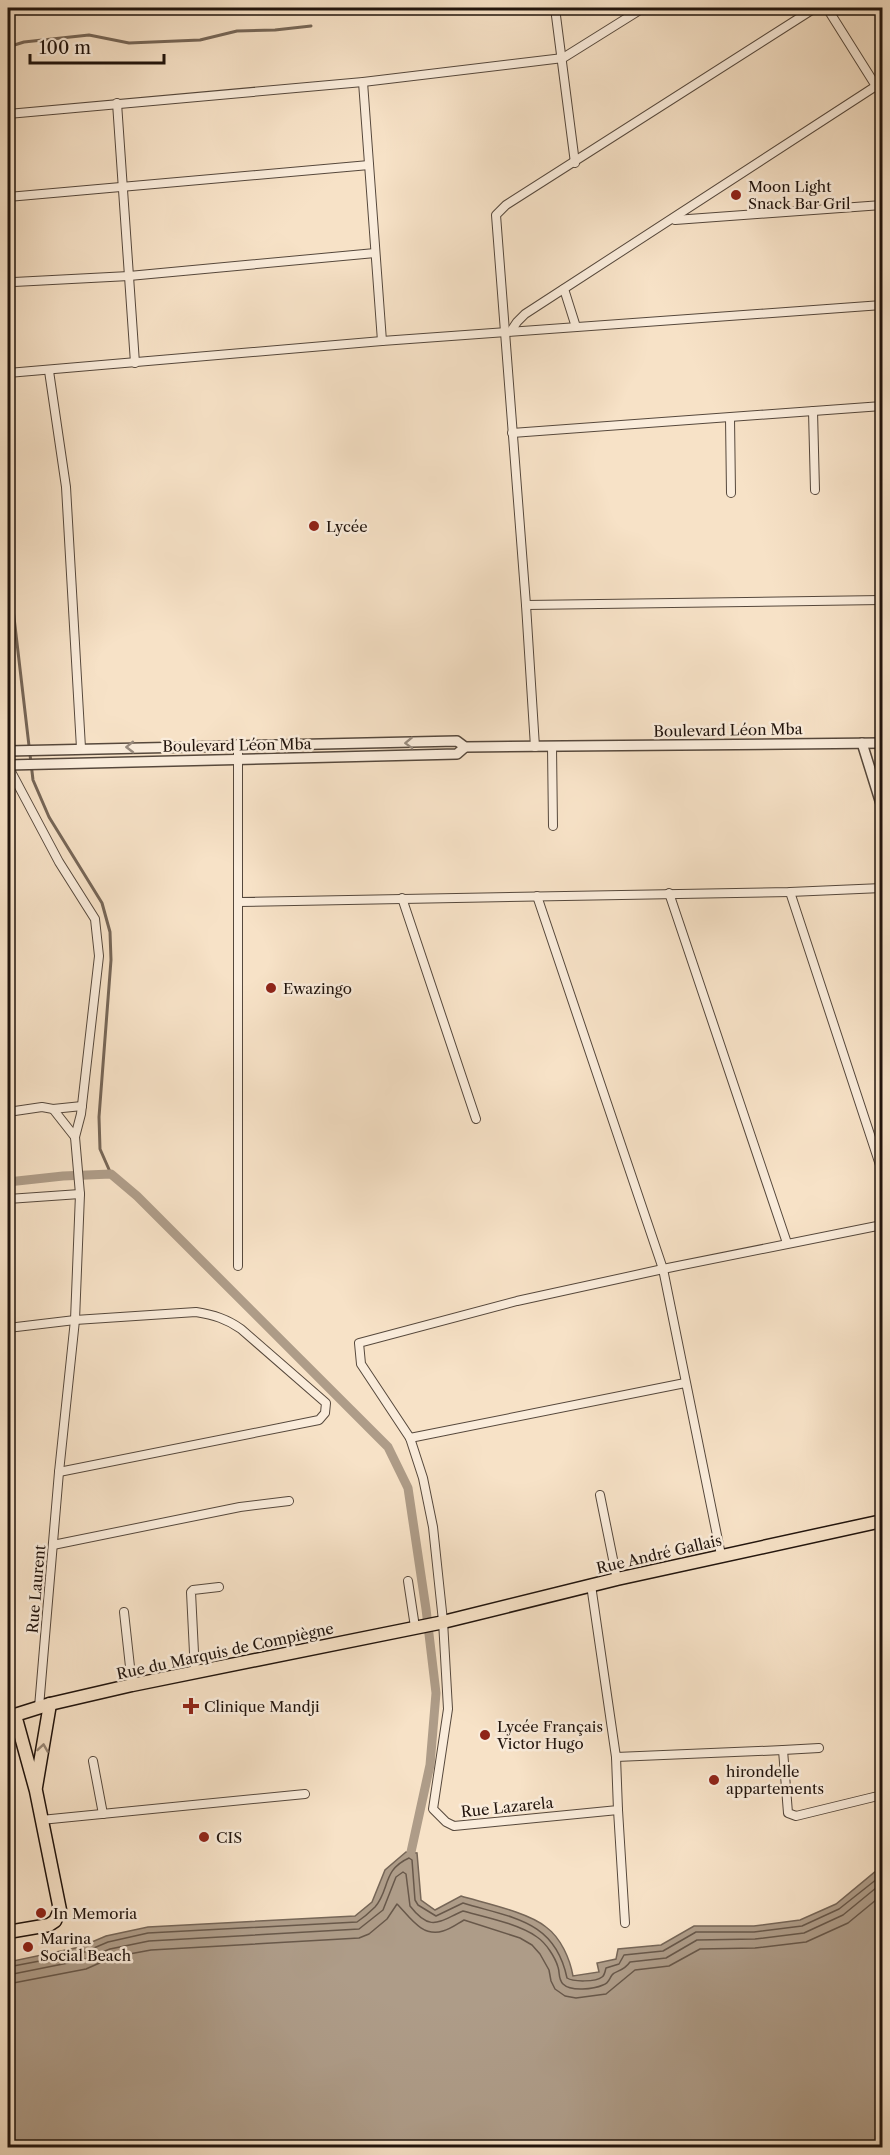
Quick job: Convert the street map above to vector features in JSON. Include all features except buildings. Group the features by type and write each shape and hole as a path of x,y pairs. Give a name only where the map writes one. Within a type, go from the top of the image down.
{"main road":[{"name":"Rue André Gallais","path":"441,1622 721,1555 882,1521"},
{"name":"Rue du Marquis de Compiègne","path":"11,1716 132,1685 441,1622"},
{"path":"36,1791 44,1706"},
{"path":"8,1932 49,1925 55,1921 60,1910 36,1791 11,1716"}],"street":[{"path":"555,8 575,163"},
{"path":"8,114 363,82 563,58 643,8"},
{"path":"535,747 512,432 508,332 495,215 815,8"},
{"path":"508,332 520,318 879,86 827,8"},
{"path":"363,82 382,341"},
{"path":"117,103 135,363"},
{"path":"8,197 369,165"},
{"path":"671,220 882,205"},
{"path":"8,281 129,276 375,253"},
{"path":"564,289 576,327"},
{"path":"8,374 382,341 882,305"},
{"path":"49,371 66,487 81,748"},
{"path":"512,432 882,406"},
{"path":"813,411 814,490"},
{"path":"730,418 732,493"},
{"path":"526,605 882,600"},
{"name":"Boulevard Léon Mba","path":"8,751 238,744 457,741 465,747 882,743"},
{"path":"862,743 882,807"},
{"path":"238,744 238,1266"},
{"name":"Boulevard Léon Mba","path":"8,766 458,754 465,747"},
{"path":"552,747 553,826"},
{"name":"Rue Laurent","path":"8,766 59,862 95,919 99,956 82,1106 75,1137 80,1190 75,1320 53,1545 44,1706"},
{"path":"239,902 790,892 882,888"},
{"path":"790,892 882,1171"},
{"path":"669,893 786,1243"},
{"path":"537,896 663,1269 721,1555"},
{"path":"402,898 476,1119"},
{"path":"8,1112 42,1107 53,1109 82,1106"},
{"path":"53,1109 75,1137"},
{"path":"8,1199 80,1190"},
{"path":"663,1269 882,1225"},
{"name":"Rue Lazarela","path":"618,1810 454,1826 438,1816 433,1809 448,1709 433,1527 423,1478 410,1438 361,1364 359,1343 517,1301 663,1269"},
{"path":"8,1328 75,1320 196,1312 227,1319 326,1403 325,1413 319,1420 59,1472"},
{"path":"410,1438 685,1383"},
{"path":"600,1495 617,1579"},
{"path":"53,1545 240,1507 289,1501"},
{"path":"408,1581 417,1626"},
{"path":"591,1585 616,1757 625,1923"},
{"path":"195,1673 191,1592 219,1587"},
{"path":"124,1612 132,1685"},
{"path":"616,1757 819,1748"},
{"path":"783,1750 788,1813 792,1815 796,1816 882,1795"},
{"path":"93,1761 103,1814"},
{"path":"41,1820 305,1794"}],"water":[{"path":"406,1852 417,1853 421,1900 435,1910 461,1896 517,1912 538,1922 560,1943 570,1963 573,1976 599,1972 597,1963 616,1959 618,1949 661,1945 694,1926 754,1926 800,1920 836,1904 882,1868 882,2147 8,2147 8,1962 80,1947 106,1936 148,1927 355,1916 372,1902 385,1870"}],"waterway":[{"path":"8,47 24,42 89,35 129,43 200,40 237,31 311,26"},
{"path":"8,566 33,780 49,817 102,903 110,932 111,960 99,1117 100,1149 111,1174"},
{"path":"8,1182 111,1174 137,1196 388,1447 408,1488 436,1693 430,1765 411,1852"}],"place":[{"name":"Moon Light Snack Bar Gril","path":"736,195"},
{"name":"Lycée","path":"314,526"},
{"name":"Ewazingo","path":"271,988"},
{"name":"Clinique Mandji","path":"191,1706"},
{"name":"Lycée Français Victor Hugo","path":"485,1735"},
{"name":"hirondelle appartements","path":"714,1780"},
{"name":"CIS","path":"204,1837"},
{"name":"In Memoria","path":"41,1913"},
{"name":"Marina Social Beach","path":"28,1947"}]}
